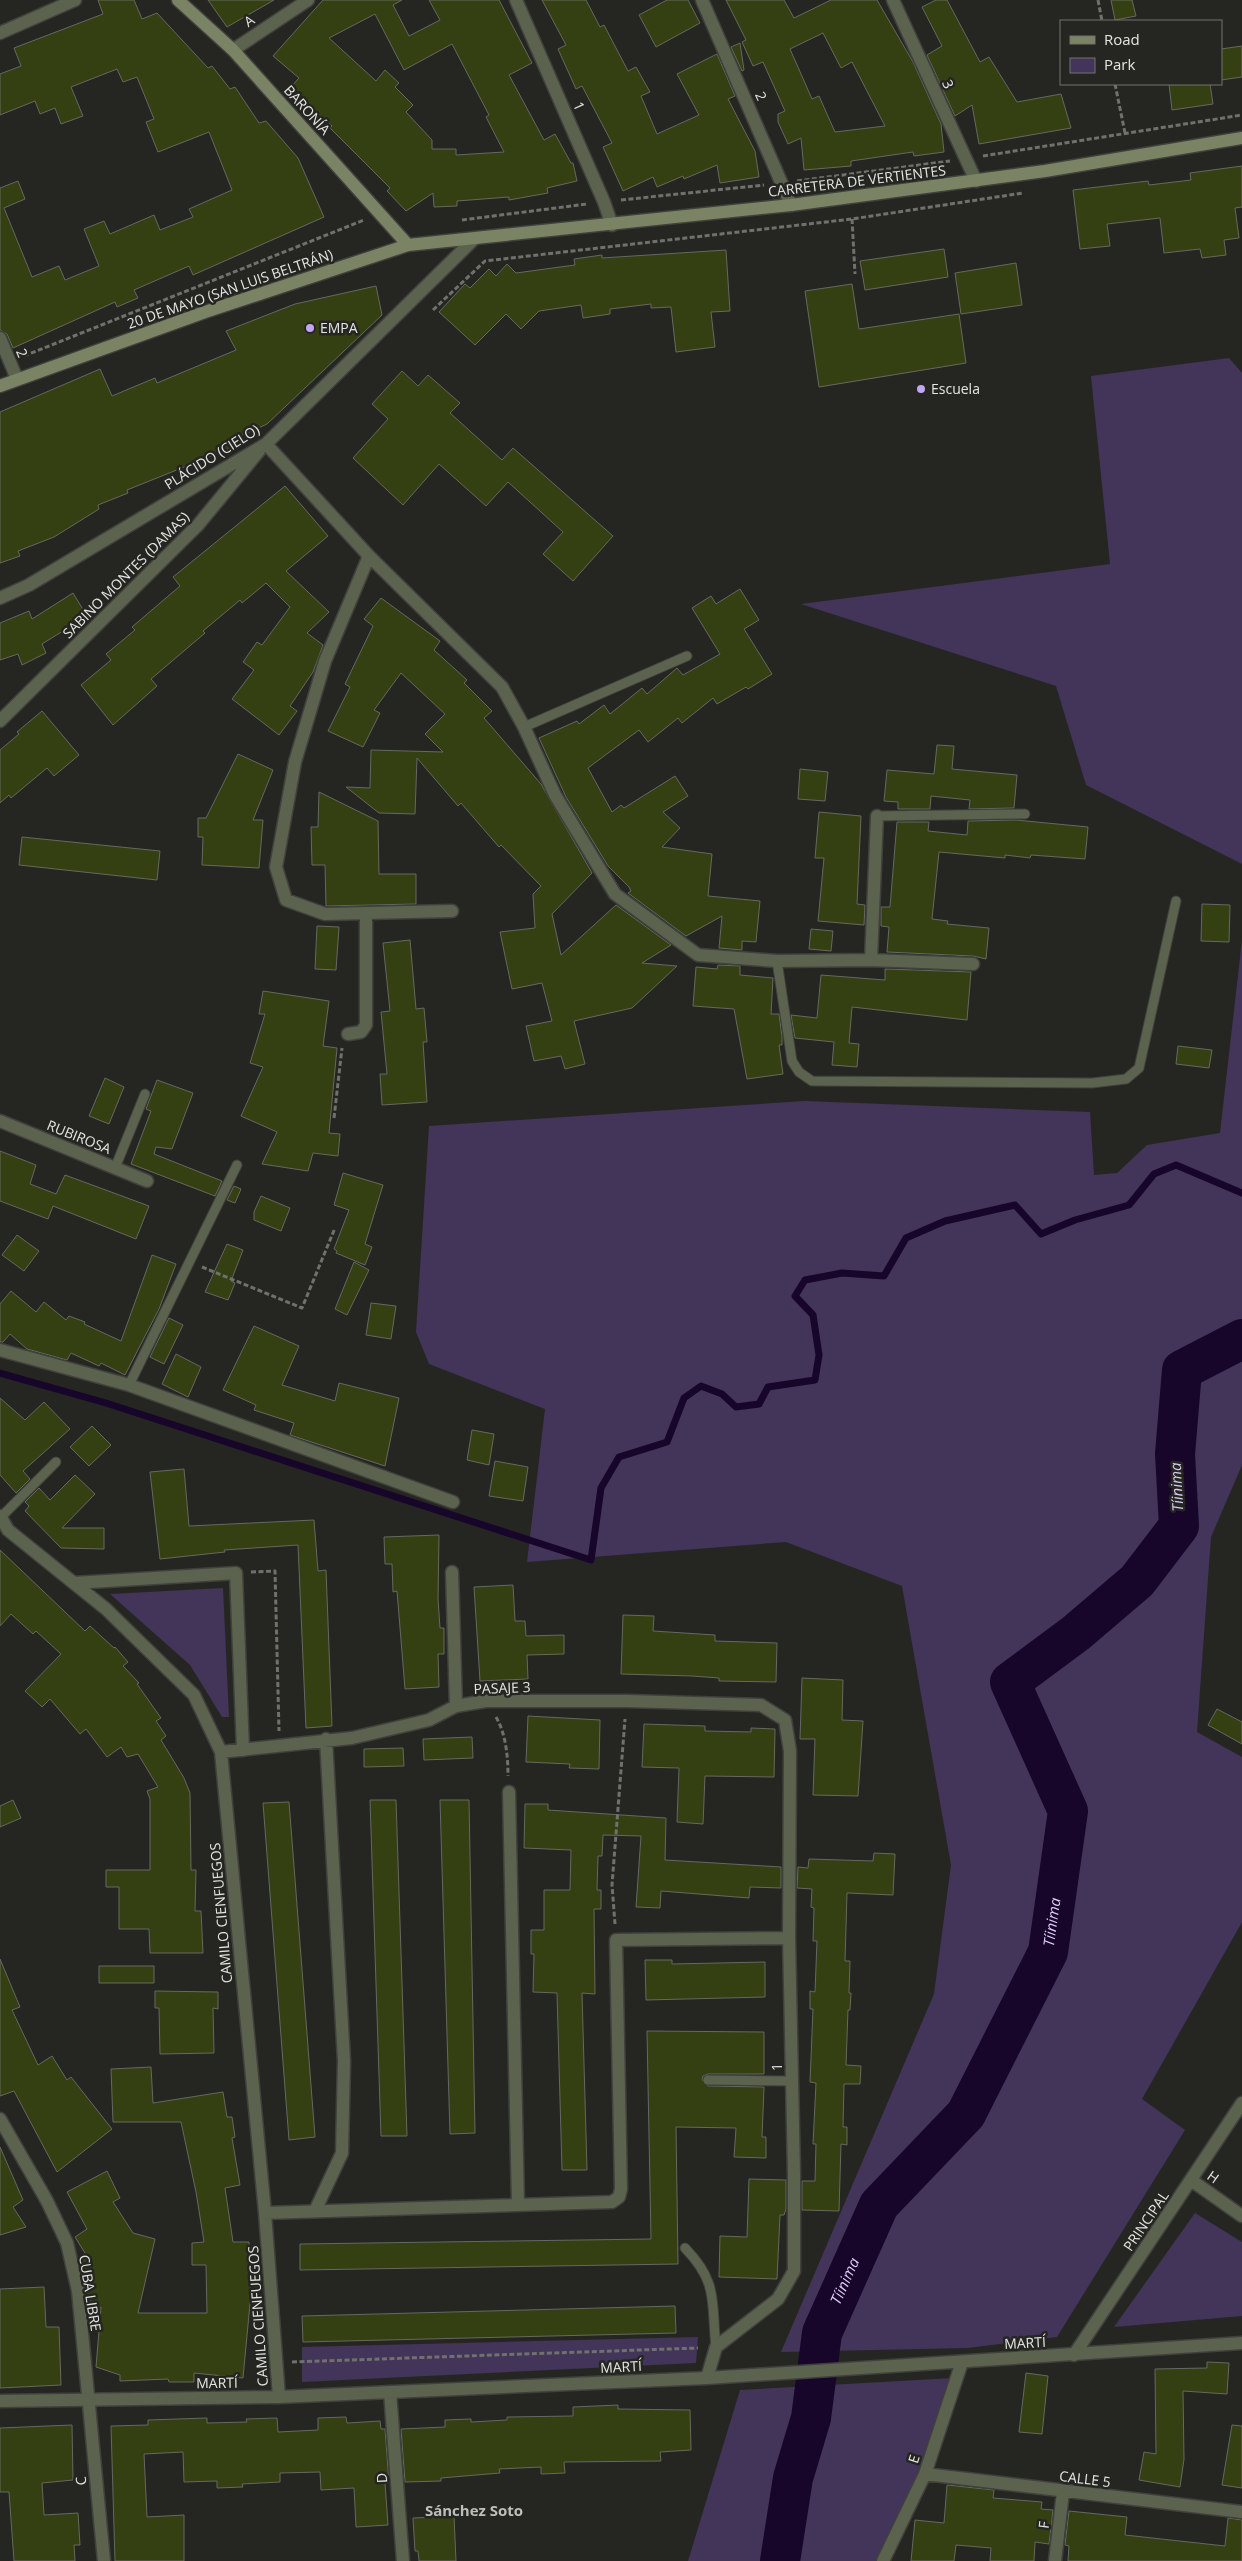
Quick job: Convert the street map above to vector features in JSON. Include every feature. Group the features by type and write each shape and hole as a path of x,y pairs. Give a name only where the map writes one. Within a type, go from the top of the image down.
{"main road":[{"name":"BARONÍA","path":"178,0 233,50 408,245"},
{"name":"CARRETERA DE VERTIENTES","path":"474,239 791,205 976,181 1242,138"},
{"name":"20 DE MAYO (SAN LUIS BELTRÁN)","path":"0,386 205,312 408,245 474,239"}],"street":[{"path":"0,32 75,0"},
{"name":"A","path":"233,50 308,0"},
{"name":"1","path":"516,0 604,202 612,225"},
{"name":"2","path":"702,0 791,205"},
{"name":"3","path":"893,0 976,181"},
{"name":"PLÁCIDO (CIELO)","path":"0,598 29,585 266,444 474,239"},
{"name":"2","path":"0,338 17,379"},
{"path":"266,444 369,556 502,687 524,727 555,795 615,894 698,955 777,960 871,960 972,964"},
{"name":"SABINO MONTES (DAMAS)","path":"0,722 198,525 266,444"},
{"path":"369,556 325,661 295,762 276,867 286,900 325,914 452,911"},
{"path":"871,960 877,816"},
{"path":"348,1034 361,1032 366,1025 366,914"},
{"name":"RUBIROSA","path":"0,1121 147,1181"},
{"path":"0,1350 129,1385 453,1502"},
{"name":"CAMILO CIENFUEGOS","path":"0,1517 4,1534 74,1583 106,1609 194,1695 221,1752 265,2213 279,2397"},
{"path":"452,1572 456,1706"},
{"path":"74,1583 236,1573 243,1750"},
{"name":"PASAJE 3","path":"221,1752 326,1739 352,1738 429,1720 456,1706 486,1701 628,1701 761,1705 785,1720"},
{"name":"1","path":"716,2347 778,2299 794,2271 789,1938 790,1751 785,1720"},
{"path":"315,2211 342,2153 344,2062 326,1739"},
{"path":"509,1792 518,2204"},
{"path":"265,2213 612,2202 618,2197 620,2190 616,1940 789,1938"},
{"name":"PRINCIPAL","path":"1074,2355 1242,2103"},
{"name":"CUBA LIBRE","path":"0,2119 47,2201 67,2243 78,2291 88,2399"},
{"name":"H","path":"1191,2180 1242,2216"},
{"name":"MARTÍ","path":"0,2401 279,2397 707,2378 1242,2343"},
{"path":"707,2378 716,2347"},
{"name":"E","path":"883,2561 925,2474 962,2362"},
{"name":"D","path":"390,2392 403,2561"},
{"name":"C","path":"88,2399 104,2561"},
{"name":"CALLE 5","path":"925,2474 1242,2512"},
{"name":"F","path":"1055,2561 1063,2492"}],"lane":[{"path":"524,727 687,656"},
{"path":"877,816 1025,814"},
{"path":"777,960 792,1061 799,1072 812,1082 1092,1083 1126,1079 1139,1068 1176,901"},
{"path":"115,1168 145,1094"},
{"path":"129,1385 237,1166"},
{"path":"0,1517 56,1462"},
{"path":"708,2080 792,2081"},
{"path":"685,2248 706,2273 711,2291 716,2347"}],"path":[{"path":"1098,0 1102,20"},
{"path":"1115,85 1125,133"},
{"path":"460,220 783,183 966,159 1242,116"},
{"path":"433,310 485,260 852,219 1030,192"},
{"path":"10,361 380,214"},
{"path":"852,219 855,274"},
{"path":"334,1118 343,1042 348,1034"},
{"path":"189,1262 302,1308 335,1228"},
{"path":"236,1573 275,1571 280,1746"},
{"path":"486,1701 500,1725 508,1759 509,1792"},
{"path":"616,1940 612,1885 628,1701"},
{"path":"276,2362 716,2347"}],"green space":[{"path":"1229,358 1242,373 1242,864 1086,785 1056,686 801,604 1110,564 1091,376"},
{"path":"1242,940 1242,1465 1211,1537 1197,1732 1242,1757 1242,1922 1142,2099 1185,2130 1057,2337 968,2348 781,2352 934,1994 951,1865 902,1586 786,1542 527,1562 545,1409 429,1364 416,1332 429,1126 805,1101 1090,1112 1094,1175 1117,1173 1147,1145 1220,1133"},
{"path":"223,1588 229,1717 222,1717 190,1665 110,1594"},
{"path":"1195,2213 1242,2242 1242,2316 1114,2327"},
{"path":"698,2337 696,2363 302,2382 302,2347"},
{"path":"953,2378 930,2461 882,2561 688,2561 740,2390"}],"building":[{"path":"98,0 134,0 142,19 157,13 208,68 212,66 230,89 235,87 259,123 266,121 298,158 324,217 193,275 189,266 134,290 138,298 117,307 115,302 13,348 7,334 0,330 0,188 18,181 25,199 4,208 32,277 59,266 65,280 99,266 84,229 104,221 110,234 154,215 160,230 193,217 189,209 232,190 209,132 158,152 146,122 154,119 137,77 123,82 117,69 71,87 83,116 61,124 55,108 40,114 35,101 0,115 0,74 21,66 14,48 103,14"},
{"path":"208,0 274,0 227,27"},
{"path":"323,0 402,0 393,5 409,36 440,20 429,0 499,0 532,63 509,75 544,140 555,134 571,163 573,163 577,181 547,188 548,193 509,200 509,197 457,201 457,206 434,207 433,193 406,211 387,191 390,188 330,128 332,126 290,88 299,78 273,56","holes":["375,14 404,70 452,44 489,115 486,117 504,152 456,155 456,149 432,149 432,140 406,112 413,105 395,87 399,83 385,70 376,81 329,38"]},
{"path":"542,0 586,0 600,27 604,25 628,71 636,67 650,92 641,96 657,134 699,115 677,74 717,54 735,96 728,99 755,151 759,177 720,183 717,165 684,179 683,176 657,187 653,177 623,191 603,147 612,143 582,86 576,89 558,49 566,45"},
{"path":"667,0 688,0 700,23 656,47 639,15"},
{"path":"726,0 784,0 794,18 831,0 877,0 913,62 941,124 944,152 914,156 913,152 851,161 851,166 804,170 801,138 788,144 778,122 778,114 785,111 763,62 753,66 742,42 746,40","holes":["823,33 841,68 852,62 885,126 835,132 819,96 812,99 790,49"]},
{"path":"936,0 947,0 980,62 989,57 1017,102 1061,94 1071,128 979,144 972,105 955,116 927,55 942,46 922,7"},
{"path":"1111,0 1132,0 1136,16 1115,20"},
{"path":"740,43 744,70 742,71 731,47"},
{"path":"1242,46 1242,77 1222,80 1222,49"},
{"path":"1169,85 1210,85 1213,104 1172,110"},
{"path":"1242,166 1242,207 1235,208 1239,238 1224,240 1226,255 1202,258 1200,249 1164,253 1160,218 1107,224 1110,246 1080,249 1073,190 1148,181 1149,185 1191,180 1190,173"},
{"path":"944,249 948,277 865,290 860,261"},
{"path":"726,250 730,311 711,312 715,347 676,352 671,307 651,308 651,304 610,309 610,314 583,318 581,305 539,311 521,329 506,314 475,345 439,312 465,284 470,288 489,269 496,276 507,264 516,273 575,265 574,259 602,255 602,258"},
{"path":"1016,263 1022,305 961,314 955,273"},
{"path":"852,284 859,329 959,314 966,363 819,387 805,291"},
{"path":"376,286 382,315 267,424 234,439 237,445 127,490 128,493 98,505 99,509 54,537 18,551 20,556 0,563 0,412 100,369 112,396 155,378 157,383 236,350 226,331 295,304"},
{"path":"402,371 418,386 428,375 460,403 450,413 502,460 513,448 613,536 573,581 543,554 563,532 508,482 486,506 439,464 403,505 353,458 388,419 372,404"},
{"path":"285,486 328,536 286,571 329,612 307,633 323,645 313,672 290,706 297,711 279,735 232,699 254,670 243,662 257,642 262,645 290,607 266,583 242,603 240,600 151,679 157,686 113,725 81,685 111,660 106,654 135,630 132,627 180,586 173,577"},
{"path":"740,589 759,620 744,629 772,674 748,689 746,687 717,704 713,698 682,723 678,718 648,742 639,730 588,768 612,812 621,805 624,808 675,776 688,796 663,812 680,828 662,847 712,854 708,896 760,901 756,942 742,941 742,950 719,948 722,916 686,936 628,893 631,891 629,887 608,866 566,797 539,738 577,721 579,724 604,705 610,714 642,688 647,694 677,668 683,675 720,654 692,608 711,596 716,604"},
{"path":"73,593 87,616 42,644 46,653 22,665 18,654 0,660 0,623 29,611 32,619"},
{"path":"381,598 440,641 434,650 467,680 464,683 492,711 484,718 541,784 592,873 552,914 561,955 616,905 671,945 642,963 677,966 632,1008 574,1021 585,1064 565,1069 561,1056 534,1061 526,1026 552,1021 542,983 512,989 500,932 535,928 533,894 541,886 501,845 499,847 461,803 458,806 417,758 415,814 379,813 346,787 370,788 371,750 443,752 425,734 445,714 401,673 374,710 380,713 363,747 328,731 350,687 345,684 373,626 364,619"},
{"path":"42,711 79,755 54,776 47,768 11,798 9,795 0,803 0,750 19,734 17,732"},
{"path":"937,745 954,746 952,769 1017,775 1014,808 969,809 970,800 931,796 930,809 898,809 898,802 884,801 887,770 934,774"},
{"path":"238,754 273,770 253,820 263,820 259,868 202,865 203,837 198,837 198,818 206,818"},
{"path":"800,769 828,772 825,801 798,799"},
{"path":"319,792 378,821 379,874 416,874 416,904 326,906 325,865 312,865 311,827 318,827"},
{"path":"819,812 861,816 857,904 865,905 864,925 818,921 824,858 815,858"},
{"path":"1016,820 1088,827 1085,859 1031,855 1030,858 1005,855 1005,858 939,852 932,919 948,921 947,924 989,928 986,959 973,956 887,952 889,927 881,926 881,907 890,907 897,822 929,822 928,831 967,835 968,821"},
{"path":"22,837 160,851 157,880 19,865"},
{"path":"1202,904 1230,905 1229,942 1201,941"},
{"path":"317,926 339,927 336,970 315,969"},
{"path":"811,929 833,931 831,951 809,949"},
{"path":"410,940 416,1009 424,1008 427,1042 423,1042 427,1102 382,1105 380,1074 387,1074 381,1012 390,1011 383,943"},
{"path":"718,965 740,966 740,975 773,978 771,1014 779,1014 782,1045 779,1045 783,1074 747,1079 734,1009 693,1006 696,967 717,969"},
{"path":"885,969 971,972 967,1020 852,1007 849,1043 859,1044 857,1067 832,1065 834,1042 795,1038 791,1015 817,1018 821,975 885,980"},
{"path":"263,991 329,1001 323,1046 337,1048 329,1133 340,1134 338,1156 313,1153 308,1171 262,1164 277,1132 241,1116 263,1067 250,1063 265,1014 259,1014"},
{"path":"1178,1046 1212,1050 1209,1068 1176,1064"},
{"path":"105,1078 124,1087 109,1124 89,1116"},
{"path":"157,1080 193,1093 172,1149 156,1147 154,1154 222,1181 215,1196 131,1164 151,1111 146,1109"},
{"path":"0,1151 36,1165 30,1184 56,1194 65,1175 149,1206 136,1239 53,1206 48,1219 0,1201"},
{"path":"343,1173 383,1185 365,1244 372,1247 365,1265 336,1253 337,1251 334,1249 349,1210 334,1205"},
{"path":"234,1186 241,1189 235,1203 227,1200"},
{"path":"261,1196 290,1208 281,1231 254,1220 254,1212"},
{"path":"17,1235 39,1251 24,1271 2,1255"},
{"path":"227,1244 243,1250 231,1281 235,1283 228,1300 205,1292"},
{"path":"152,1255 176,1264 159,1309 125,1375 101,1363 99,1366 71,1353 67,1360 27,1349 10,1334 3,1342 0,1342 0,1304 11,1291 36,1312 44,1302 66,1320 69,1316 85,1322 84,1324 121,1341"},
{"path":"354,1262 369,1270 347,1315 335,1309"},
{"path":"371,1303 396,1306 391,1339 366,1335"},
{"path":"169,1318 183,1325 164,1364 150,1357"},
{"path":"254,1326 299,1346 282,1385 335,1401 339,1383 399,1398 385,1466 290,1435 294,1423 254,1410 256,1405 223,1390"},
{"path":"176,1354 201,1367 188,1397 162,1384"},
{"path":"0,1398 25,1420 44,1402 70,1429 23,1471 30,1479 16,1493 0,1475"},
{"path":"92,1426 111,1445 89,1466 70,1447"},
{"path":"472,1430 494,1434 489,1465 467,1460"},
{"path":"495,1461 528,1467 523,1501 489,1496"},
{"path":"184,1469 189,1526 314,1520 318,1571 326,1570 332,1726 306,1728 298,1545 224,1550 225,1552 160,1559 150,1472"},
{"path":"75,1475 95,1494 62,1528 104,1528 104,1549 61,1548 25,1511 29,1506 25,1502 39,1488 50,1500"},
{"path":"439,1535 438,1599 440,1628 444,1628 444,1654 438,1654 439,1687 405,1689 397,1591 393,1592 392,1564 385,1564 384,1537"},
{"path":"0,1550 85,1631 90,1626 115,1647 128,1662 123,1666 139,1683 137,1684 161,1718 156,1721 166,1736 161,1740 184,1778 190,1793 191,1870 196,1870 195,1911 201,1911 203,1953 150,1953 149,1929 119,1929 119,1887 106,1887 106,1870 150,1870 150,1799 147,1791 158,1787 138,1754 127,1757 121,1747 107,1757 86,1729 80,1734 50,1699 42,1707 25,1691 61,1654 36,1631 33,1634 11,1614 0,1626"},
{"path":"513,1585 515,1621 525,1621 526,1636 564,1635 564,1654 527,1655 528,1679 480,1681 474,1587"},
{"path":"623,1615 654,1616 653,1631 715,1635 715,1641 777,1643 776,1682 719,1681 719,1678 692,1676 621,1674"},
{"path":"802,1678 843,1680 842,1720 863,1721 858,1796 813,1795 815,1739 800,1739"},
{"path":"1217,1709 1242,1722 1242,1744 1208,1725"},
{"path":"528,1716 600,1720 599,1769 569,1768 570,1764 526,1762"},
{"path":"644,1724 705,1726 705,1731 751,1732 751,1728 775,1729 774,1777 705,1776 703,1824 677,1822 679,1768 642,1767"},
{"path":"472,1737 473,1758 424,1760 423,1739"},
{"path":"403,1748 404,1766 364,1767 364,1749"},
{"path":"13,1800 21,1818 0,1827 0,1806"},
{"path":"370,1800 396,1800 407,2136 381,2136"},
{"path":"440,1800 469,1800 475,2133 450,2134"},
{"path":"289,1802 315,2137 289,2140 263,1803"},
{"path":"525,1804 548,1804 548,1810 666,1818 665,1860 781,1867 781,1888 750,1887 749,1898 661,1891 660,1908 636,1907 641,1836 603,1835 602,1856 598,1856 597,1890 601,1890 601,1909 594,1909 595,1994 582,1993 587,2170 562,2170 557,1993 533,1992 534,1954 531,1954 531,1930 544,1930 544,1890 570,1890 571,1850 524,1848"},
{"path":"874,1853 895,1854 893,1895 847,1893 845,1961 850,1961 849,1993 851,1993 850,2010 848,2010 846,2065 861,2066 860,2084 844,2084 843,2127 847,2127 847,2145 841,2144 839,2211 802,2210 802,2181 815,2181 816,2144 813,2144 816,2083 810,2082 813,2009 810,2009 810,1991 815,1992 817,1941 813,1941 814,1908 811,1907 812,1889 797,1888 798,1867 808,1868 809,1859 873,1861"},
{"path":"0,1959 20,2007 12,2010 38,2065 52,2056 67,2080 71,2077 112,2129 57,2172 14,2091 0,2096"},
{"path":"645,1960 672,1960 672,1964 765,1962 765,1997 646,2000"},
{"path":"99,1966 154,1966 154,1983 99,1983"},
{"path":"155,1991 218,1992 218,2009 213,2008 214,2053 160,2054 159,2008 155,2008"},
{"path":"647,2031 764,2032 764,2074 708,2074 703,2076 702,2080 708,2086 764,2087 762,2137 766,2137 766,2158 734,2157 736,2128 676,2127 678,2264 300,2270 300,2244 651,2239"},
{"path":"151,2067 153,2103 223,2092 227,2117 232,2117 235,2137 232,2138 240,2185 225,2188 233,2242 249,2242 250,2272 256,2272 256,2293 251,2293 243,2378 194,2373 194,2382 169,2382 168,2379 120,2381 120,2375 96,2367 101,2307 93,2310 87,2291 92,2290 80,2261 88,2258 75,2237 87,2229 67,2192 107,2171 120,2198 113,2202 133,2233 155,2239 138,2313 207,2313 206,2265 192,2265 192,2243 204,2242 196,2192 181,2122 113,2122 111,2069"},
{"path":"0,2147 23,2200 13,2207 26,2227 0,2235"},
{"path":"749,2179 786,2180 786,2209 784,2215 780,2215 777,2279 719,2277 720,2236 747,2237"},
{"path":"44,2287 46,2327 59,2327 61,2385 0,2388 0,2289"},
{"path":"675,2306 676,2333 303,2342 302,2316"},
{"path":"1207,2362 1229,2363 1227,2394 1183,2391 1184,2459 1180,2487 1139,2480 1144,2452 1156,2454 1155,2369 1207,2368"},
{"path":"1026,2373 1048,2376 1042,2434 1019,2432"},
{"path":"618,2405 618,2409 690,2410 691,2450 660,2452 661,2461 564,2462 565,2473 541,2474 541,2467 499,2469 500,2473 441,2478 441,2481 405,2482 401,2429 445,2427 445,2420 471,2419 471,2422 507,2420 507,2417 573,2416 573,2407"},
{"path":"346,2417 347,2423 380,2421 381,2429 385,2429 389,2483 385,2483 388,2525 356,2527 354,2488 321,2490 320,2472 280,2473 280,2482 242,2484 243,2487 217,2488 217,2481 184,2482 183,2452 144,2454 147,2517 184,2515 184,2561 115,2561 111,2426 148,2425 148,2420 207,2418 207,2423 247,2422 246,2419 277,2418 278,2432 318,2430 318,2418"},
{"path":"72,2425 73,2480 42,2483 44,2515 78,2513 80,2545 74,2545 75,2561 14,2561 9,2492 0,2492 0,2428"},
{"path":"1232,2425 1242,2426 1242,2488 1222,2485"},
{"path":"947,2485 994,2490 993,2498 1042,2502 1041,2509 1053,2510 1049,2544 1035,2542 1034,2561 990,2561 991,2548 956,2545 954,2561 911,2561 915,2520 944,2523"},
{"path":"1069,2511 1127,2517 1125,2535 1225,2546 1228,2518 1242,2520 1242,2561 1068,2561 1069,2546 1065,2545"},
{"path":"454,2516 456,2561 419,2561 418,2551 415,2551 413,2518"}],"waterway":[{"path":"0,1373 106,1403 591,1560 601,1488 619,1457 667,1442 684,1398 701,1386 722,1394 736,1407 759,1404 768,1387 815,1380 819,1355 813,1315 795,1296 805,1280 842,1273 884,1276 906,1238 945,1221 1015,1205 1041,1234 1075,1220 1129,1205 1154,1174 1176,1165 1242,1193"},
{"name":"Tíinima","path":"780,2561 793,2478 811,2418 822,2333 879,2205 966,2114 1048,1952 1068,1811 1010,1682 1076,1633 1137,1581 1179,1526 1175,1454 1182,1370 1242,1339"}],"place":[{"name":"EMPA","path":"310,328"},
{"name":"Escuela","path":"921,389"}],"district":[{"name":"Sánchez Soto","path":"474,2511"}]}
